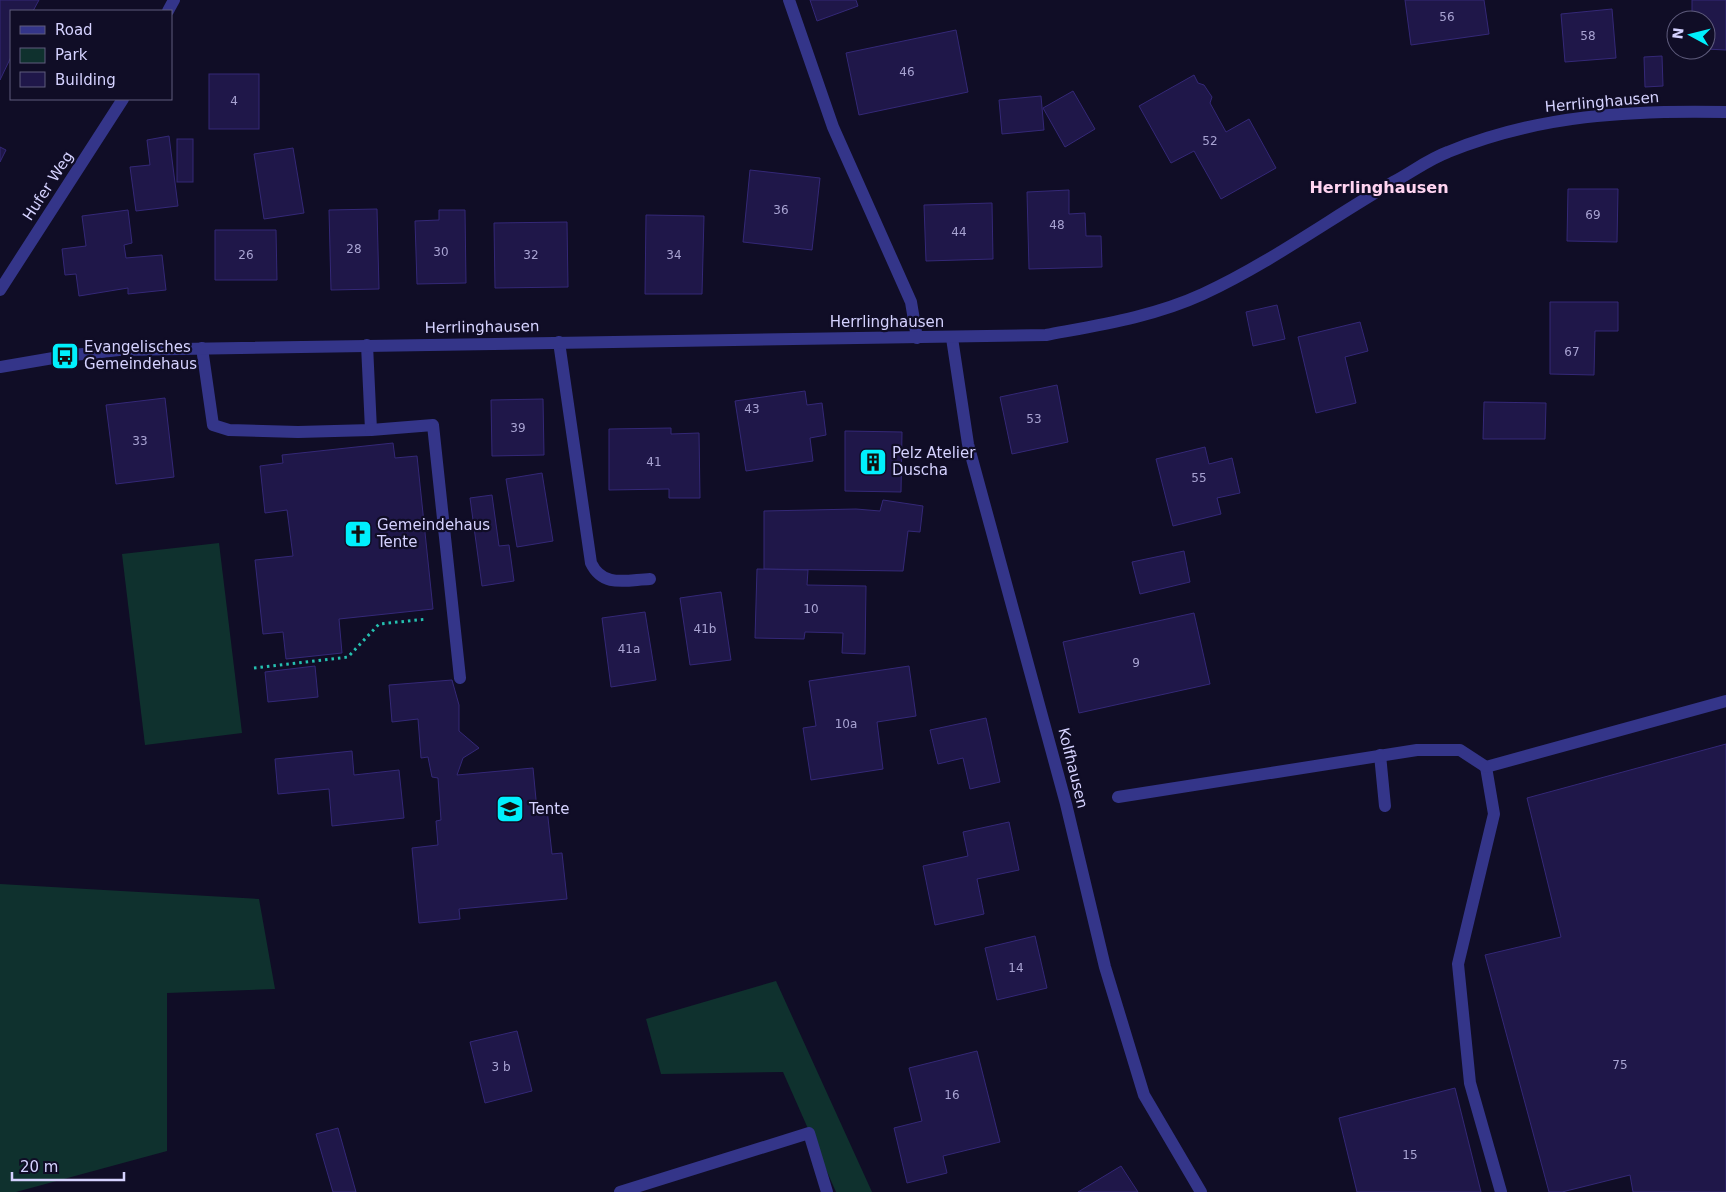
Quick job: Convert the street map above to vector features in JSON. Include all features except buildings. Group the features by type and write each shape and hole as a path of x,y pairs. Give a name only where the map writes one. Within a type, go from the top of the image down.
{"street":[{"path":"788,0 833,127 911,302 918,338"},
{"name":"Hufer Weg","path":"0,290 121,100"},
{"name":"Herrlinghausen","path":"0,367 56,357 119,350 1046,335 1149,315 1186,301 1204,293 1310,234 1379,190 1445,152 1509,130 1580,117 1726,112"},
{"name":"Kolfhausen","path":"952,338 968,444 1064,795 1105,967 1144,1095 1201,1192"},
{"path":"559,342 591,563 596,572 603,578 612,580 650,579"},
{"path":"368,345 371,430"},
{"path":"202,348 214,425 229,430 278,432 371,430 433,425 460,678"},
{"path":"1486,768 1726,701"},
{"path":"1118,797 1417,750 1460,750 1486,768 1494,814 1458,964 1470,1083 1501,1192"},
{"path":"1380,755 1385,806"},
{"path":"620,1192 808,1133 827,1192"}],"path":[{"path":"254,668 348,657 379,624 453,616"}],"green space":[{"path":"219,543 242,733 145,745 122,554"},
{"path":"0,884 259,899 275,989 167,993 167,1151 16,1192 0,1192"},
{"path":"776,981 872,1192 836,1192 783,1072 661,1074 646,1019"}],"place":[{"name":"Evangelisches Gemeindehaus","path":"65,356"},
{"name":"Pelz Atelier Duscha","path":"873,462"},
{"name":"Gemeindehaus Tente","path":"358,534"},
{"name":"Tente","path":"510,809"}],"district":[{"name":"Herrlinghausen","path":"1379,187"}]}
